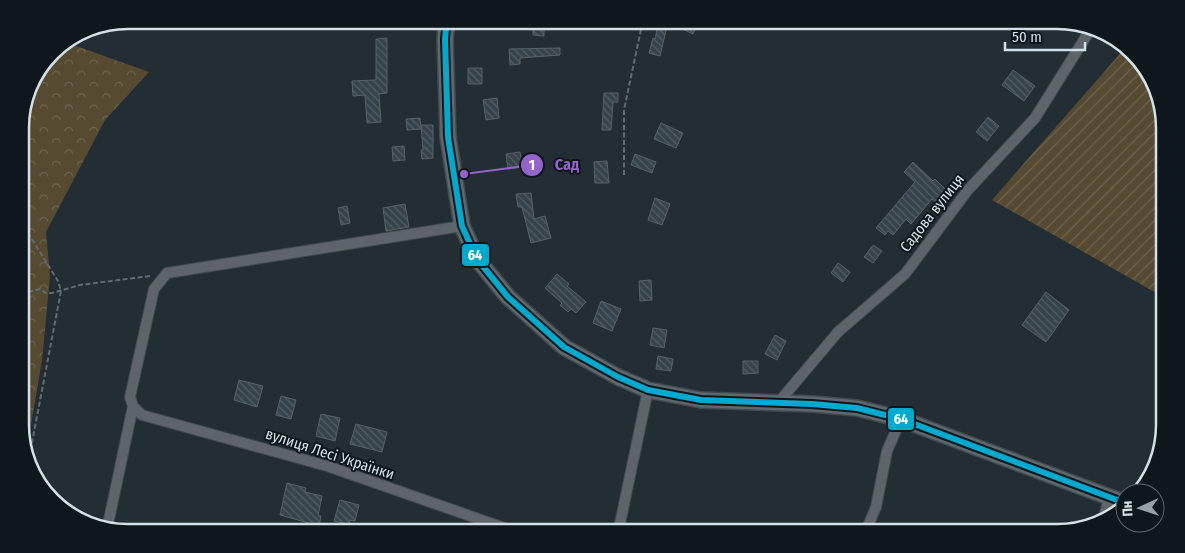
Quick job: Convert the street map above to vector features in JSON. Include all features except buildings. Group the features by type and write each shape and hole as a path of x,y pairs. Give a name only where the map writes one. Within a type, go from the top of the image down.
{"street":[{"path":"446,29 448,137 462,226 477,259 508,298 564,347 618,377 648,390 701,400 857,408 901,419 1115,500"},
{"name":"Садова вулиця","path":"778,403 838,332 905,274 968,190 1035,118 1088,34"},
{"path":"108,522 133,406 130,397 154,289 167,273 462,226"},
{"path":"620,524 648,390"},
{"name":"вулиця Лесі Українки","path":"133,406 142,415 327,466 493,524"},
{"path":"869,524 876,507 887,451 901,419"},
{"path":"1105,512 1109,498"}],"path":[{"path":"624,175 624,110 641,29"},
{"path":"29,234 58,281 61,291 31,446"},
{"path":"29,292 40,289 46,293 61,291 80,285 142,278 167,273"}],"green space":[{"path":"73,45 149,72 105,120 46,232 50,276 42,361 30,432 29,121 36,90 45,73"},
{"path":"1121,53 1127,58 1143,78 1149,90 1155,115 1156,293 992,200"}],"transit line":[{"name":"64","path":"446,29 448,137 462,226 477,259 508,297 564,347 618,377 648,390 701,400 812,404 857,408 901,419 1115,499"}],"place":[{"name":"Сад","path":"464,174"}]}
